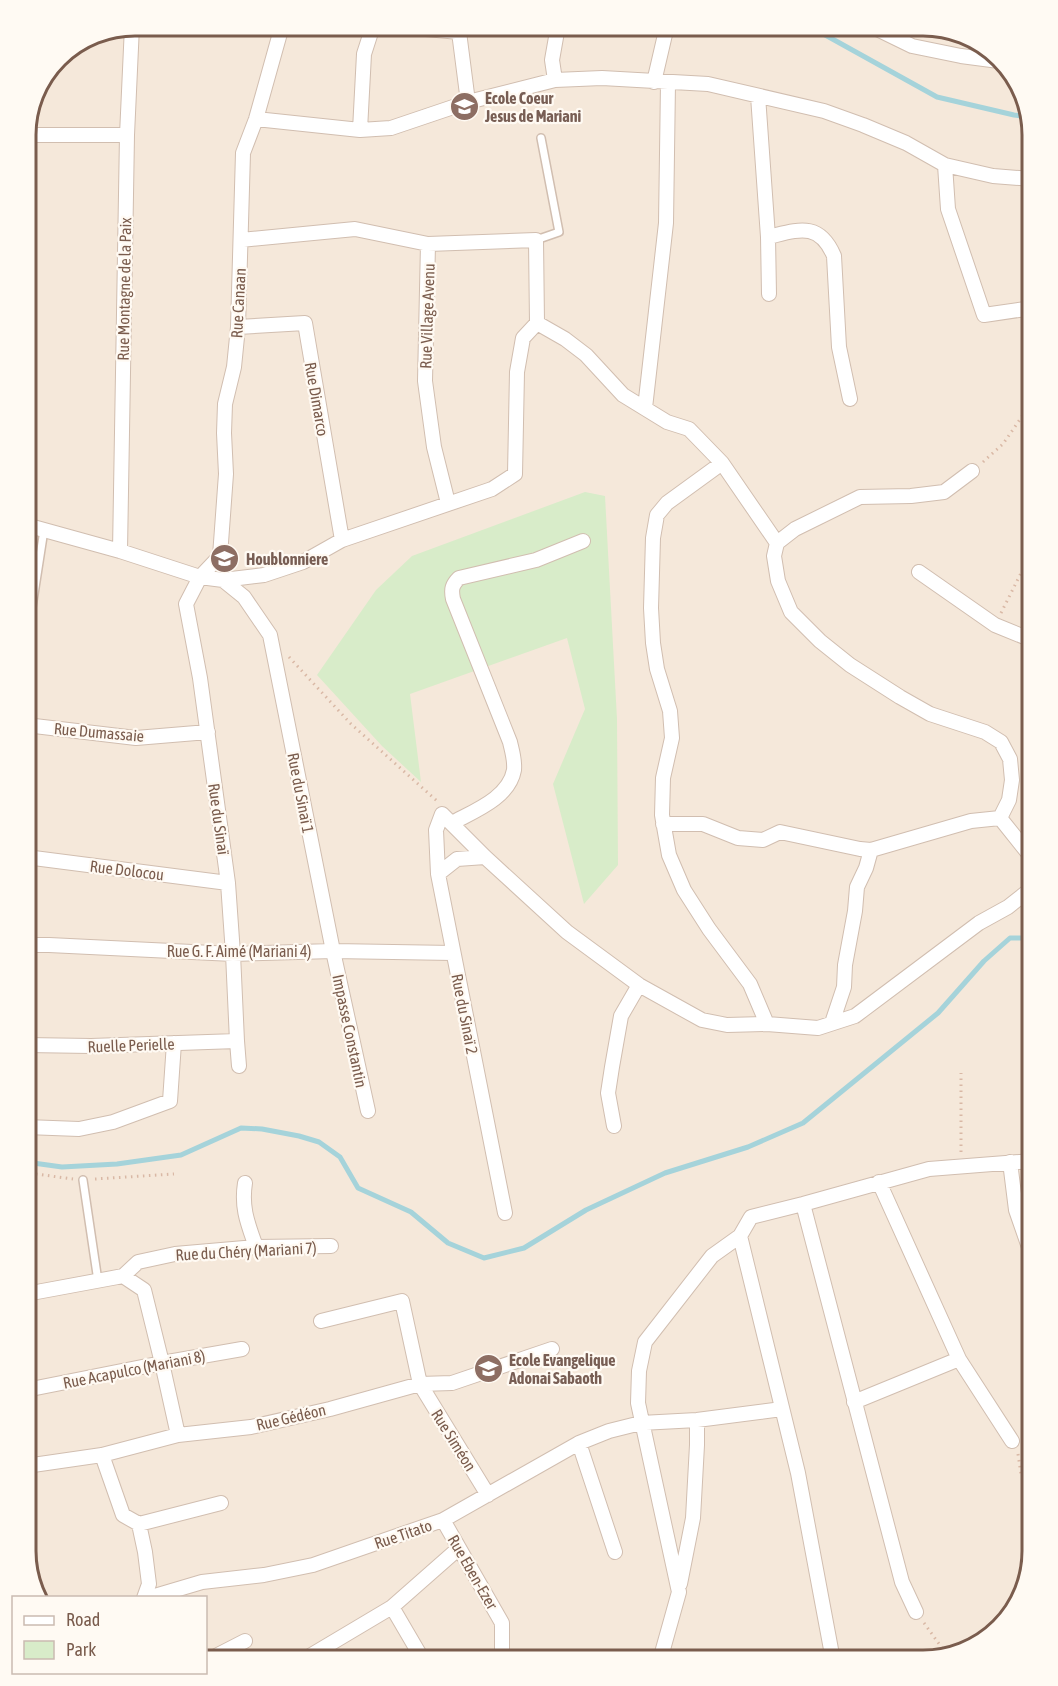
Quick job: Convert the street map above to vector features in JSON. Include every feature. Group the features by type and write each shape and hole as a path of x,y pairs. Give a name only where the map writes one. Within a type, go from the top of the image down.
{"street":[{"name":"Rue Montagne de la Paix","path":"120,551 127,135 132,36"},
{"name":"Rue Canaan","path":"200,577 220,556 226,474 225,404 234,367 238,327 243,153 256,119 279,36"},
{"path":"360,130 364,54 370,36"},
{"path":"461,36 468,102"},
{"path":"555,81 552,60 556,36"},
{"path":"654,82 665,36"},
{"path":"892,36 912,46 987,59"},
{"path":"256,119 360,130 390,128 468,102 555,81 603,78 708,84 824,111 906,143 945,165 993,176 1022,178"},
{"path":"645,408 666,223 668,83"},
{"path":"758,96 768,237 769,294"},
{"path":"36,135 127,135"},
{"path":"945,165 948,209 984,315 1022,310"},
{"name":"Rue Village Avenu","path":"242,240 355,229 429,244 425,381 434,447 448,503"},
{"path":"768,237 799,230 814,232 828,243 834,256 839,347 850,399"},
{"path":"36,528 120,551 200,577 223,580 264,576 303,562 342,540 492,489 515,474 517,372 523,338 537,323 536,240 429,244"},
{"name":"Rue Dimarco","path":"238,327 304,323 342,540"},
{"path":"537,323 565,339 586,355 623,395 666,422 689,429 722,463 777,543"},
{"path":"722,463 667,503 657,515 653,538 651,608 653,643 657,669 670,711 672,738 663,778 662,815 669,855 684,890 709,929 750,984 767,1024"},
{"path":"972,471 944,492 911,496 860,497 795,529 777,543 774,556 778,581 791,612 820,641 900,698 930,714 985,732 1001,742 1010,759 1012,780 1009,800 1000,818"},
{"path":"583,541 536,560 459,578 451,590 510,742 514,771 508,785 498,796 447,819 567,932 639,986 702,1020 727,1024 818,1028 855,1016 979,923 1008,908 1022,896"},
{"path":"919,572 995,625 1022,636"},
{"name":"Rue du Sinaï","path":"200,577 186,604 208,732 228,883 239,1066"},
{"path":"223,580 244,597 270,635"},
{"name":"Rue du Sinaï 1","path":"270,635 333,951"},
{"name":"Rue Dumassaie","path":"36,726 136,738 208,732"},
{"path":"663,824 703,824 738,838 763,840 780,832 871,850 971,821 1000,818"},
{"path":"1000,818 1022,846"},
{"name":"Rue du Sinaï 2","path":"447,819 436,830 438,874 505,1213"},
{"path":"832,1023 844,987 845,965 857,887 871,850"},
{"path":"438,874 457,859 485,856"},
{"name":"Rue Dolocou","path":"36,858 228,883"},
{"name":"Rue G. F. Aimé (Mariani 4)","path":"36,945 234,954 333,951 453,953"},
{"name":"Impasse Constantin","path":"333,951 368,1111"},
{"path":"614,1126 608,1093 612,1067 621,1017 639,986"},
{"name":"Ruelle Perielle","path":"36,1045 91,1047 237,1041"},
{"path":"36,1127 79,1129 114,1122 170,1101 174,1043"},
{"path":"679,1592 638,1403 639,1371 645,1342 712,1256 740,1236 751,1217 929,1169 1022,1161"},
{"path":"1010,1162 1016,1210 1022,1227"},
{"path":"879,1182 959,1359 1012,1441"},
{"path":"245,1183 243,1199 247,1222 256,1247"},
{"path":"804,1204 902,1582 916,1612"},
{"path":"740,1236 798,1473 831,1650"},
{"name":"Rue du Chéry (Mariani 7)","path":"36,1292 123,1276 138,1262 175,1254 256,1247 331,1246"},
{"path":"123,1276 144,1290 178,1435"},
{"name":"Rue Siméon","path":"321,1321 402,1301 420,1384 488,1495"},
{"name":"Rue Acapulco (Mariani 8)","path":"36,1388 242,1349"},
{"name":"Rue Gédéon","path":"36,1465 102,1455 178,1435 251,1427 330,1409 420,1384 452,1383 552,1349"},
{"path":"854,1402 959,1359"},
{"name":"Rue Titato","path":"153,1596 202,1582 264,1575 314,1565 443,1520 579,1443 609,1431 642,1423 697,1420 782,1409"},
{"path":"663,1650 679,1592 693,1518 698,1445 697,1420"},
{"path":"579,1443 615,1552"},
{"path":"102,1455 123,1515 139,1524 221,1503"},
{"name":"Rue Eben-Ezer","path":"443,1520 502,1623 502,1650"},
{"path":"139,1524 149,1584 146,1596"},
{"path":"320,1650 392,1607 459,1548"},
{"path":"392,1607 417,1650"},
{"path":"227,1650 245,1641"}],"lane":[{"path":"536,240 559,232 541,138"},
{"path":"36,581 44,530"},
{"path":"83,1180 98,1281"}],"path":[{"path":"972,471 1003,444 1022,416"},
{"path":"995,625 1022,571"},
{"path":"270,635 351,724 440,804 447,819"},
{"path":"960,1166 961,1073"},
{"path":"36,1174 83,1180 174,1174"},
{"path":"1012,1441 1017,1452 1022,1476"},
{"path":"916,1612 942,1648"}],"shaded area":[{"path":"135,36 930,36 955,41 978,53 998,70 1012,91 1020,115 1022,135 1022,1551 1020,1571 1012,1595 988,1626 967,1640 943,1648 923,1650 207,1650 207,1596 46,1595 38,1571 36,1551 36,128 44,97 53,80 65,65 80,53 115,38"}],"green space":[{"path":"585,492 605,496 617,719 618,865 584,904 553,784 585,709 567,638 410,694 421,782 382,746 317,675 376,590 412,556"}],"waterway":[{"path":"827,36 937,97 1020,116"},
{"path":"36,1163 62,1167 117,1164 181,1155 241,1128 262,1129 299,1136 319,1142 340,1157 358,1188 411,1212 448,1243 484,1258 524,1248 586,1210 665,1173 748,1147 803,1123 938,1013 984,961 1010,938 1022,938"}],"place":[{"name":"Ecole Coeur Jesus de Mariani","path":"464,107"},
{"name":"Houblonniere","path":"225,559"},
{"name":"Ecole Evangelique Adonai Sabaoth","path":"488,1369"}]}
